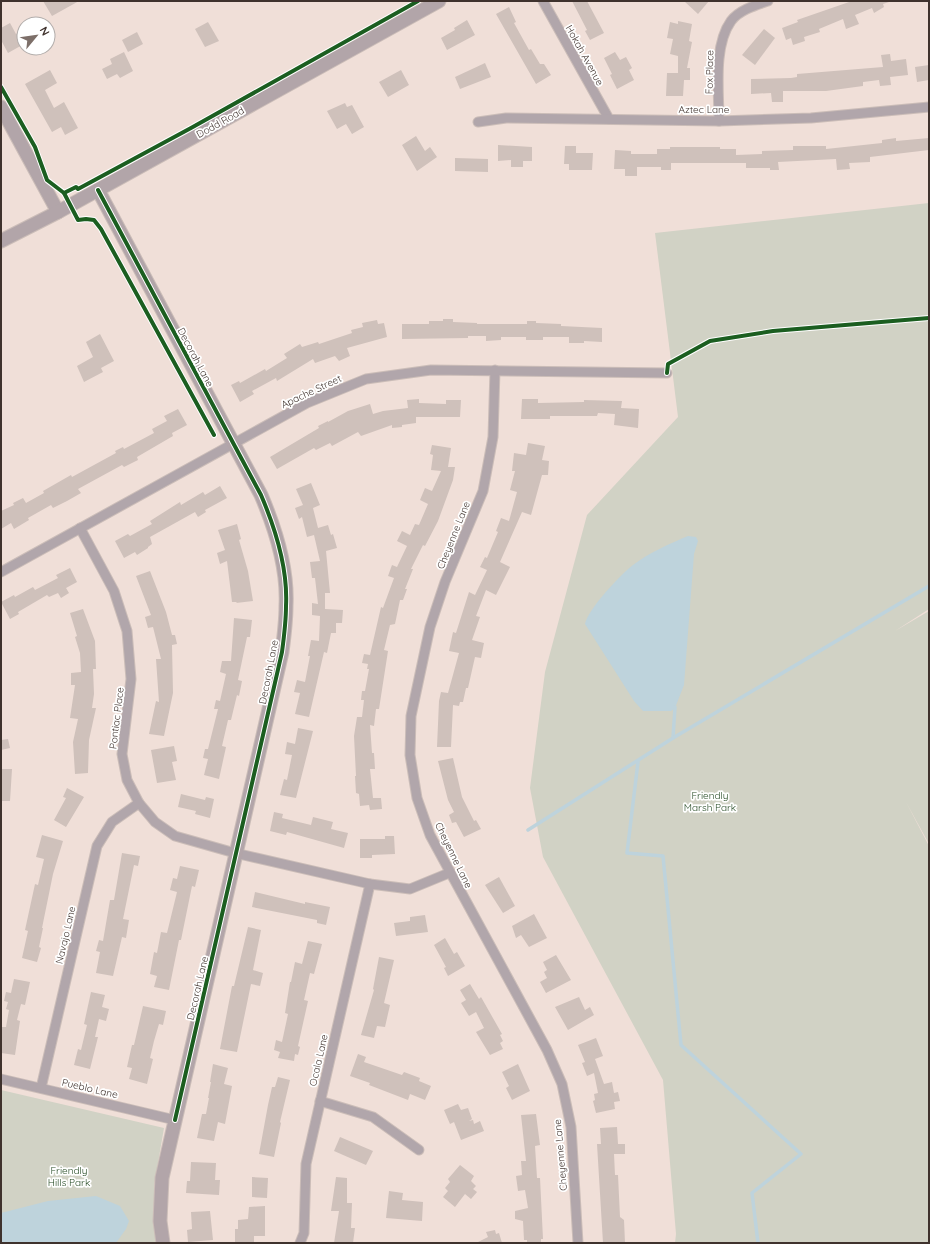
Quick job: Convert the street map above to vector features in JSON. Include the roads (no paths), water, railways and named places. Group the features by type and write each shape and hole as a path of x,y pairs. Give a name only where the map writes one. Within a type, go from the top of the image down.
{"street":[{"name":"Dodd Road","path":"1,241 58,212 439,1"},
{"name":"Hokah Avenue","path":"543,1 609,119"},
{"name":"Fox Place","path":"719,121 720,46 731,21 749,8 768,1"},
{"path":"1,107 58,212"},
{"name":"Aztec Lane","path":"478,122 506,118 719,121 811,118 929,107"},
{"name":"Decorah Lane","path":"98,190 261,495 274,528 284,566 286,605 282,652 162,1178 160,1221 162,1243"},
{"name":"Apache Street","path":"1,572 307,402 366,379 431,370 667,373"},
{"name":"Cheyenne Lane","path":"495,370 493,437 483,491 446,582 430,627 411,716 410,755 417,798 430,835 449,873 547,1050 562,1084 570,1127 578,1243"},
{"name":"Pontiac Place","path":"80,528 114,591 127,631 131,679 122,754 127,780 139,803 155,822 175,836 236,853 370,884 410,889 449,873"},
{"name":"Navajo Lane","path":"41,1088 97,846 112,822 139,803"},
{"name":"Ocala Lane","path":"300,1243 304,1233 306,1164 370,884"},
{"name":"Pueblo Lane","path":"1,1079 175,1120"},
{"path":"320,1101 374,1117 419,1150"}],"water":[{"path":"688,536 696,537 698,541 694,554 684,685 675,708 671,711 643,711 634,701 585,624 587,618 598,601 628,570 652,553"},
{"path":"96,1196 120,1206 129,1221 126,1229 116,1243 1,1243 1,1213 48,1201"}],"waterway":[{"path":"528,830 673,738 929,586"},
{"path":"673,738 675,707"},
{"path":"638,762 627,853 663,856 681,1045 801,1154 752,1193 758,1243"}],"park label":[{"name":"Friendly Marsh Park","path":"710,800"},
{"name":"Friendly Hills Park","path":"69,1176"}]}
